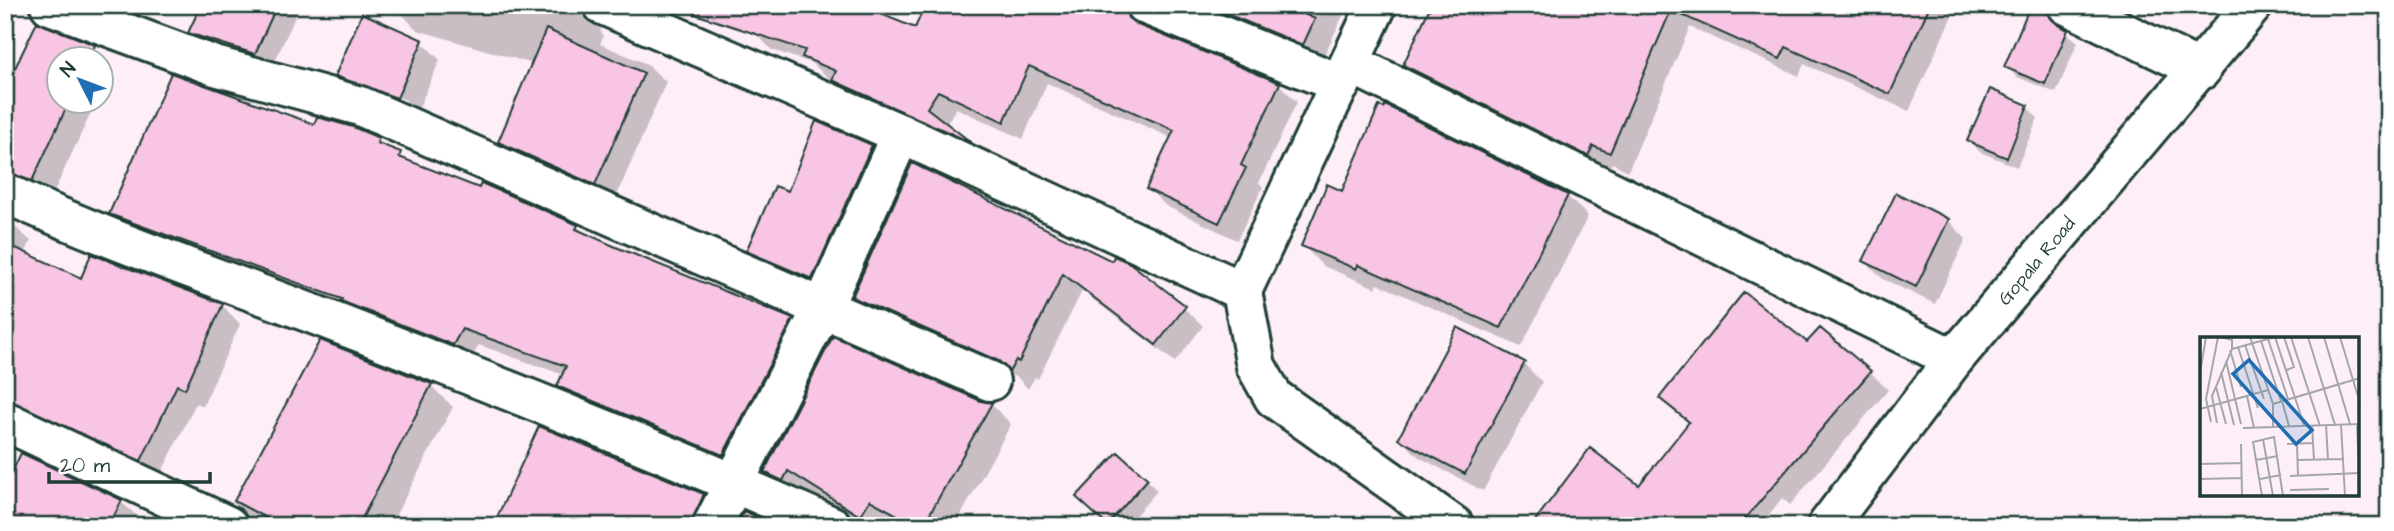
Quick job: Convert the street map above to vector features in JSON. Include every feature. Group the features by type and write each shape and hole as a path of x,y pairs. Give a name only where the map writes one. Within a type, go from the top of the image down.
{"street":[{"path":"50,5 72,16 215,66 360,107 990,381"},
{"path":"603,5 901,134 1242,291"},
{"path":"1146,5 1346,74 1954,359"},
{"path":"1377,5 1242,291 1256,366 1274,398 1454,526"},
{"path":"2067,5 2201,70"},
{"name":"Gopala Road","path":"1828,526 1954,359 2201,70 2253,5"},
{"path":"712,526 823,307 901,134"},
{"path":"5,193 51,214 328,320 735,482 832,526"},
{"path":"5,421 228,526"}],"building":[{"path":"201,5 277,5 255,54 188,33"},
{"path":"696,5 859,5 915,28 925,5 1125,5 1128,18 1138,25 1280,83 1241,165 1246,168 1219,223 1146,189 1174,130 1029,66 1004,122 938,91 927,108 972,143 832,80 836,71 802,57 805,50 695,14"},
{"path":"1205,5 1285,5 1315,19 1303,45"},
{"path":"1431,5 1930,5 1890,94 1786,47 1780,59 1671,10 1610,153 1593,146 1588,156 1403,65"},
{"path":"2030,6 2047,13 2057,24 2068,30 2045,84 2004,67"},
{"path":"362,13 423,40 397,98 335,76"},
{"path":"37,22 95,45 46,46 46,116 62,116 32,181 5,172 5,89"},
{"path":"546,29 644,73 595,185 498,142"},
{"path":"171,73 314,124 317,117 353,127 379,138 377,143 401,152 399,157 479,188 481,183 578,225 576,229 616,247 793,319 723,455 557,386 566,366 462,329 453,345 341,301 342,299 109,214"},
{"path":"1990,89 2028,105 2007,158 1967,141"},
{"path":"1385,105 1568,195 1501,328 1358,265 1356,269 1301,246 1327,184 1342,191 1379,106 1384,108"},
{"path":"816,121 872,145 812,279 746,251 775,186 788,191"},
{"path":"912,163 1112,261 1114,256 1130,263 1186,306 1156,345 1063,274 1019,362 1016,360 1009,372 999,361 852,297"},
{"path":"1896,193 1949,219 1916,287 1863,261"},
{"path":"5,243 81,278 91,254 223,304 185,389 177,385 141,461 5,399"},
{"path":"1744,292 1807,342 1820,328 1871,371 1739,526 1531,526 1590,448 1639,485 1689,422 1659,398"},
{"path":"1457,327 1525,362 1465,474 1398,439"},
{"path":"833,336 981,401 992,403 923,526 917,526 870,500 860,516 788,471 783,481 764,472"},
{"path":"320,340 432,384 358,526 281,526 234,501"},
{"path":"539,426 704,494 690,526 493,526"},
{"path":"1118,452 1148,479 1107,525 1076,497"},
{"path":"21,453 122,500 109,526 5,526 5,487"},
{"path":"744,511 764,520 762,526 737,526"}]}
